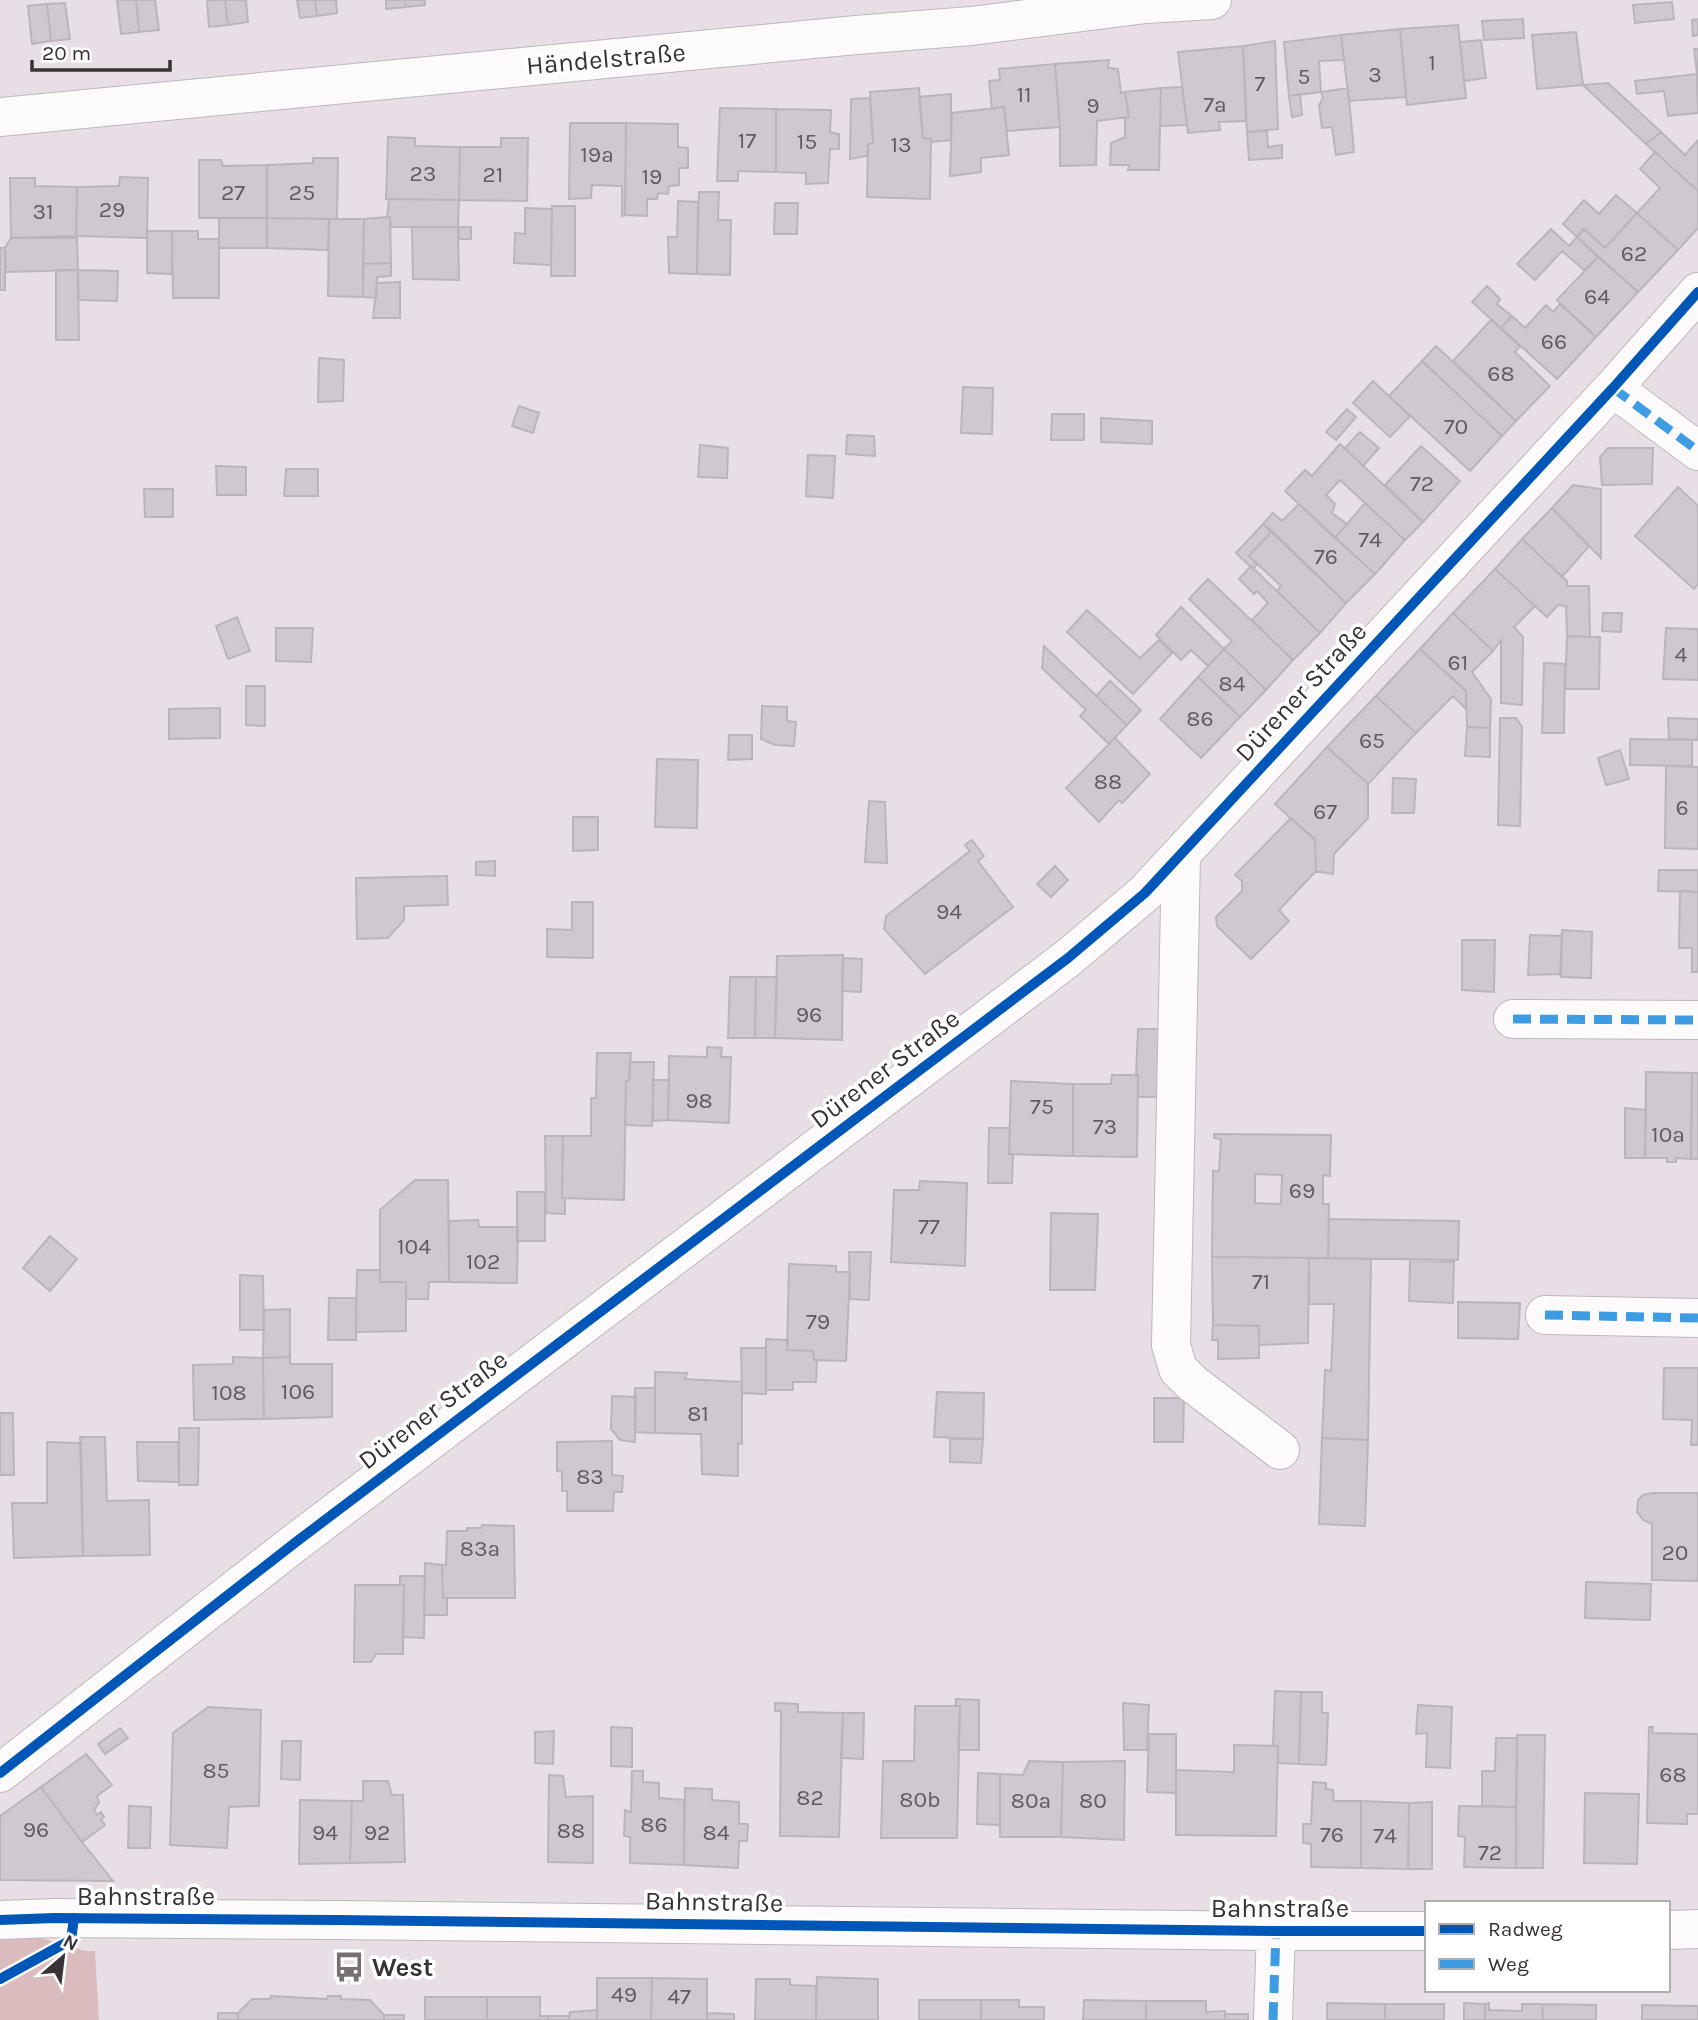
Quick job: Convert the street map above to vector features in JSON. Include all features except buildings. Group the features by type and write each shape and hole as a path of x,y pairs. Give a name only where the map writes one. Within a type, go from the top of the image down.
{"street":[{"name":"Händelstraße","path":"0,117 971,26 1145,2 1212,0"},
{"name":"Dürener Straße","path":"0,1773 296,1542 1068,958 1145,893 1613,388 1698,292"},
{"path":"1613,388 1698,451"},
{"path":"1181,855 1171,1345 1178,1369 1192,1383 1280,1450"},
{"path":"1513,1019 1698,1020"},
{"path":"1545,1315 1698,1318"},
{"name":"Bahnstraße","path":"0,1920 351,1920 1425,1931"},
{"path":"1670,1930 1698,1930"},
{"path":"1273,2020 1276,1931"}],"shaded area":[{"path":"41,1938 85,1951 95,1951 99,2020 0,2020 0,1939"}],"marked path":[{"path":"1613,388 1698,451"},
{"path":"1513,1019 1698,1020"},
{"path":"1545,1315 1698,1318"},
{"path":"1273,2020 1276,1931"}],"cycle path":[{"path":"0,1773 296,1542 1068,958 1145,893 1613,388 1698,292"},
{"path":"0,1979 71,1940 74,1918"},
{"path":"0,1920 337,1920 1425,1931"}],"place":[{"name":"West","path":"349,1967"}]}
